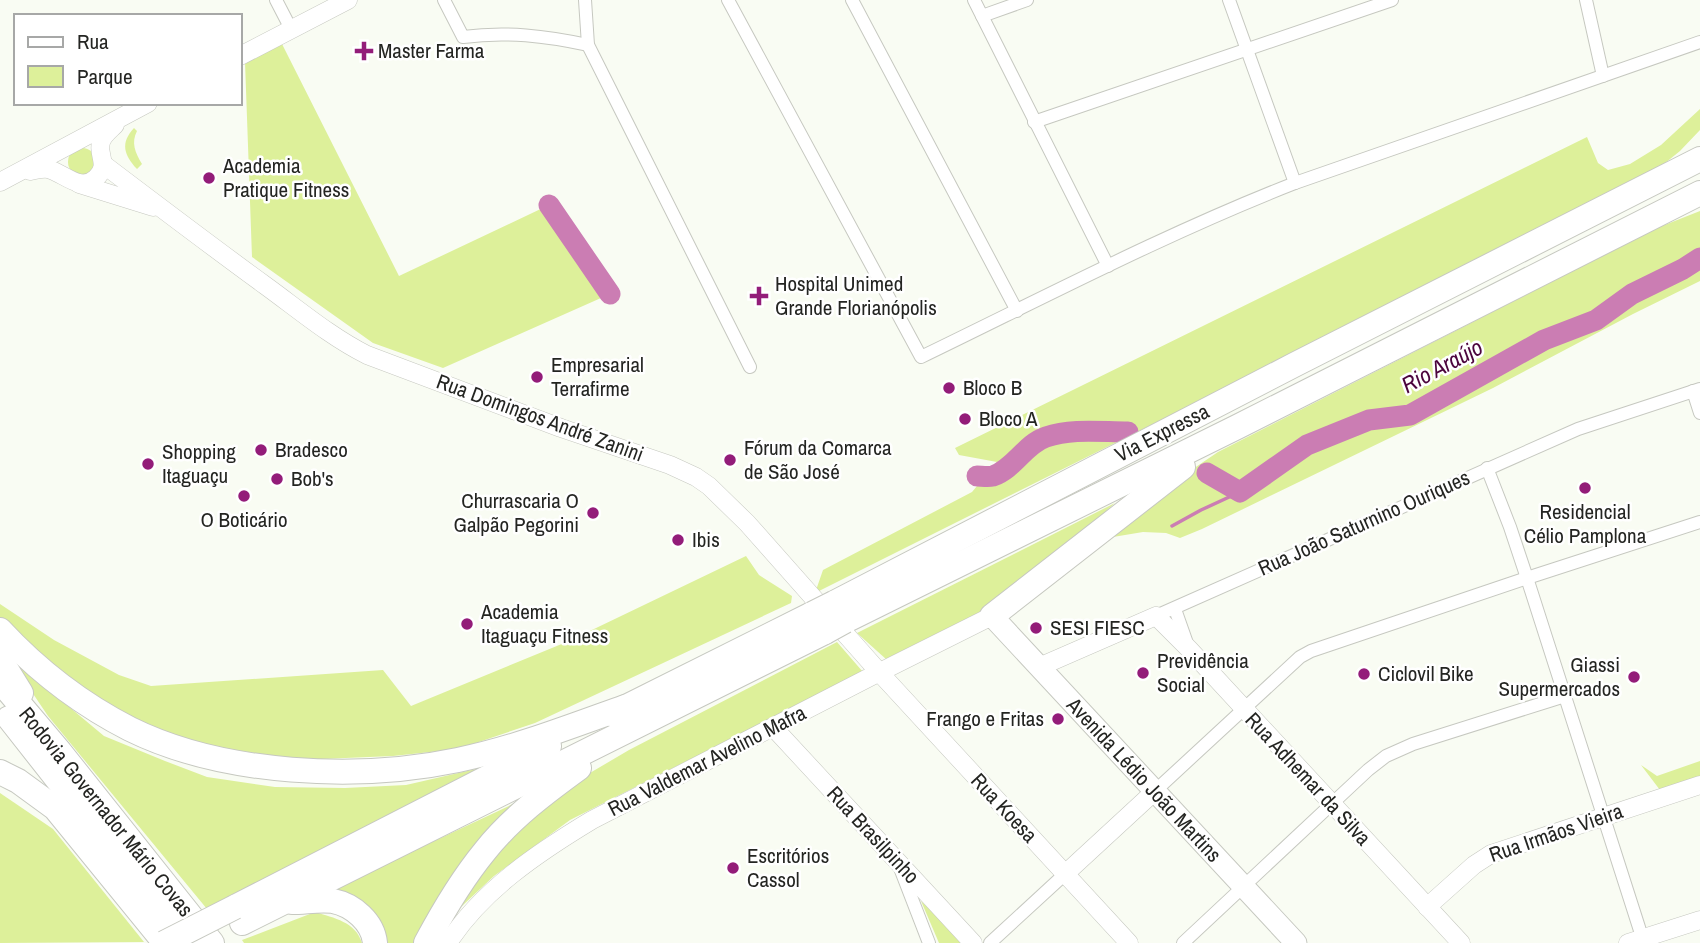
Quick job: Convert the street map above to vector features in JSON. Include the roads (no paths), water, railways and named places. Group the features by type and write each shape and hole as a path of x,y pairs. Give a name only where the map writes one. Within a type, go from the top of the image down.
{"highway":[{"path":"1623,197 1700,141"},
{"name":"Via Expressa","path":"632,716 829,617 1623,197 1700,159"},
{"name":"Via Expressa","path":"829,617 1237,427 1671,208 1700,196"},
{"path":"992,616 1136,502 1237,427"},
{"path":"0,631 30,661 68,692 133,730 210,756 295,770 381,771 417,767 632,716"},
{"path":"0,659 60,752"},
{"name":"Rodovia Governador Mário Covas","path":"0,681 212,943"},
{"name":"Rodovia Governador Mário Covas","path":"0,706 186,943"},
{"path":"0,772 18,781 54,808 164,943 238,915 281,903 632,716"},
{"path":"201,943 238,915 632,716"},
{"path":"426,943 447,904 485,850 519,816 632,716"},
{"path":"281,903 331,901 348,906 366,920 375,943"}],"main road":[{"path":"242,55 348,0"},
{"path":"0,183 144,105"},
{"path":"102,157 95,145 81,140 71,144 63,152 60,163 63,173 72,181 91,182 102,171 102,157 101,140 131,112"},
{"name":"Rua Domingos André Zanini","path":"102,157 163,210 344,343 367,355 561,428 659,460 696,477 741,516 879,672"},
{"path":"19,172 49,168 72,181 163,210"},
{"name":"Rua Adhemar da Silva","path":"1156,615 1461,943"},
{"name":"Rua João Saturnino Ouriques","path":"1039,667 1156,615"},
{"name":"Rua Valdemar Avelino Mafra","path":"448,943 472,913 513,874 565,836 621,804 992,616"},
{"name":"Avenida Lédio João Martins","path":"992,616 1296,943"},
{"name":"Rua Koesa","path":"879,672 1129,943"},
{"name":"Rua Brasilpinho","path":"773,727 973,943"},
{"name":"Rua Irmãos Vieira","path":"1427,907 1474,865 1491,854 1700,785"},
{"path":"1065,874 1155,791"},
{"path":"426,943 472,913"},
{"path":"1638,941 1700,919"}],"street":[{"path":"276,0 291,29"},
{"path":"444,0 463,37 487,33 522,34 588,45"},
{"path":"585,0 588,45 750,368"},
{"path":"727,0 921,357 1198,223 1295,183 1700,42"},
{"path":"852,0 1017,311"},
{"path":"974,0 1108,266"},
{"path":"982,16 1027,0"},
{"path":"1229,0 1295,183"},
{"path":"1034,122 1392,0"},
{"path":"1586,0 1603,76"},
{"path":"1697,390 1700,413"},
{"name":"Rua João Saturnino Ouriques","path":"1156,615 1578,429 1697,390"},
{"path":"1487,468 1510,527 1604,816 1638,941"},
{"path":"1155,791 1300,657 1311,651 1700,522"},
{"path":"1176,612 1189,649"},
{"path":"1183,943 1377,762 1398,750 1565,696"},
{"path":"898,862 929,943"},
{"path":"990,943 1065,874"}],"waterway":[{"name":"Rio Araújo","path":"549,205 610,294"},
{"name":"Rio Araújo","path":"1207,473 1240,492 1307,445 1369,420 1410,415 1544,340 1596,320 1632,294 1700,258"},
{"name":"Rio Araújo","path":"977,476 1000,473 1039,440 1056,434 1076,431 1128,432"},
{"path":"1172,526 1240,492"}],"place":[{"name":"Master Farma","path":"364,51"},
{"name":"Academia Pratique Fitness","path":"209,178"},
{"name":"Hospital Unimed Grande Florianópolis","path":"759,296"},
{"name":"Empresarial Terrafirme","path":"537,377"},
{"name":"Bloco B","path":"949,388"},
{"name":"Bloco A","path":"965,419"},
{"name":"Bradesco","path":"261,450"},
{"name":"Fórum da Comarca de São José","path":"730,460"},
{"name":"Shopping Itaguaçu","path":"148,464"},
{"name":"Bob's","path":"277,479"},
{"name":"Residencial Célio Pamplona","path":"1585,488"},
{"name":"O Boticário","path":"244,496"},
{"name":"Churrascaria O Galpão Pegorini","path":"593,513"},
{"name":"Ibis","path":"678,540"},
{"name":"Academia Itaguaçu Fitness","path":"467,624"},
{"name":"SESI FIESC","path":"1036,628"},
{"name":"Previdência Social","path":"1143,673"},
{"name":"Ciclovil Bike","path":"1364,674"},
{"name":"Giassi Supermercados","path":"1634,677"},
{"name":"Frango e Fritas","path":"1058,719"},
{"name":"Escritórios Cassol","path":"733,868"}]}
